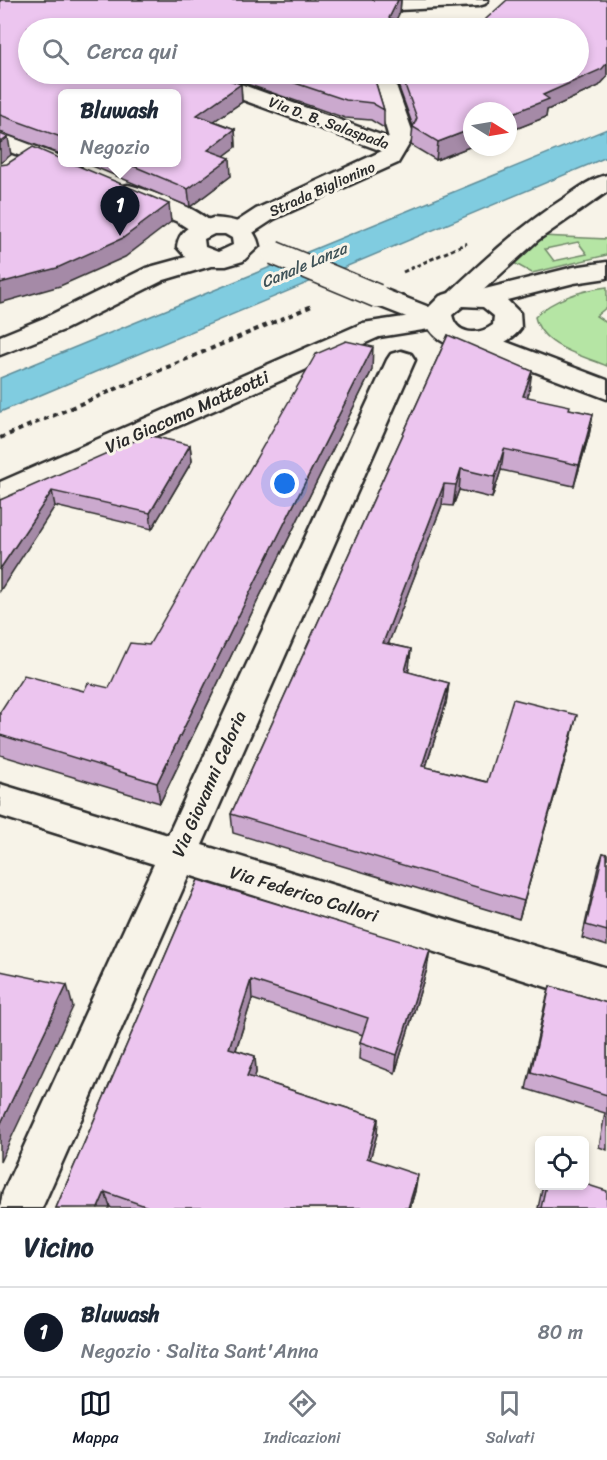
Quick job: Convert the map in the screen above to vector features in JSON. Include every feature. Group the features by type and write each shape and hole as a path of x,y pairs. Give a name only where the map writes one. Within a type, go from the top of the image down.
{"street":[{"path":"362,18 357,3 478,0"},
{"name":"Via D. B. Salaspada","path":"221,84 396,148"},
{"path":"384,84 402,136 396,148"},
{"path":"0,140 58,164"},
{"name":"Strada Biglionino","path":"0,346 64,319 155,274 201,243 228,258 236,255 242,238 265,214 390,158 396,148"},
{"path":"8,170 33,154"},
{"path":"66,167 170,209 201,243"},
{"path":"607,182 578,198 546,221 457,304 447,333 456,338 480,341 607,390"},
{"path":"242,238 386,299 457,304 492,301 507,321 564,372"},
{"name":"Via Giacomo Matteotti","path":"0,494 374,329 457,304 574,275 607,270"},
{"path":"480,341 491,339 536,286"},
{"path":"374,329 386,299"},
{"name":"Via Giovanni Celoria","path":"19,1208 401,360"},
{"name":"Via Federico Callori","path":"0,800 607,987"}],"path":[{"path":"398,274 472,240"},
{"path":"0,438 320,303"}],"green space":[{"path":"541,236 607,239 607,255 532,273 514,263","holes":["578,242 587,254 554,261 545,249"]},
{"path":"607,287 607,307 596,316 607,323 607,366 554,343 539,327 535,317 550,305 568,296"}],"water":[{"name":"Canale Lanza","path":"607,129 607,157 0,412 0,378"}],"building":[{"path":"0,0 398,0 389,18 18,18 18,84 241,84 197,115 235,129 208,150 230,158 188,189 136,167 181,167 181,89 58,89 58,136 0,115"},
{"path":"507,0 607,0 607,63 602,69 589,75 589,18 487,18"},
{"path":"298,84 376,84 384,110 372,103 346,100"},
{"path":"405,84 568,84 543,95 549,99 517,111 517,102 463,102 463,132 438,142 413,127 417,118"},
{"path":"0,134 8,137 0,143"},
{"path":"33,147 58,158 58,167 81,167 169,204 123,238 57,268 0,283 0,165 7,164"},
{"path":"448,335 532,371 523,396 570,406 569,409 593,414 579,465 504,449 495,477 461,469 456,485 444,484 383,643 411,649 405,671 449,683 422,766 487,782 513,699 577,715 524,901 231,814"},
{"path":"346,341 373,347 157,783 0,735 0,712 24,675 84,691 88,683 109,688 130,643 149,645 316,354"},
{"path":"148,435 190,445 150,513 52,491 0,569 0,500"},
{"path":"603,853 607,854 607,931 586,925"},
{"path":"198,880 430,950 397,1055 360,1042 368,1018 251,980 229,1048 255,1056 247,1076 378,1118 367,1158 418,1175 408,1208 151,1208 105,1192 98,1208 56,1208"},
{"path":"0,971 67,985 0,1125"},
{"path":"550,986 607,1003 607,1095 531,1072"},
{"path":"589,1185 607,1191 607,1208 541,1208 545,1190 589,1190"}],"place":[{"name":"Bluwash","path":"120,236"}]}
